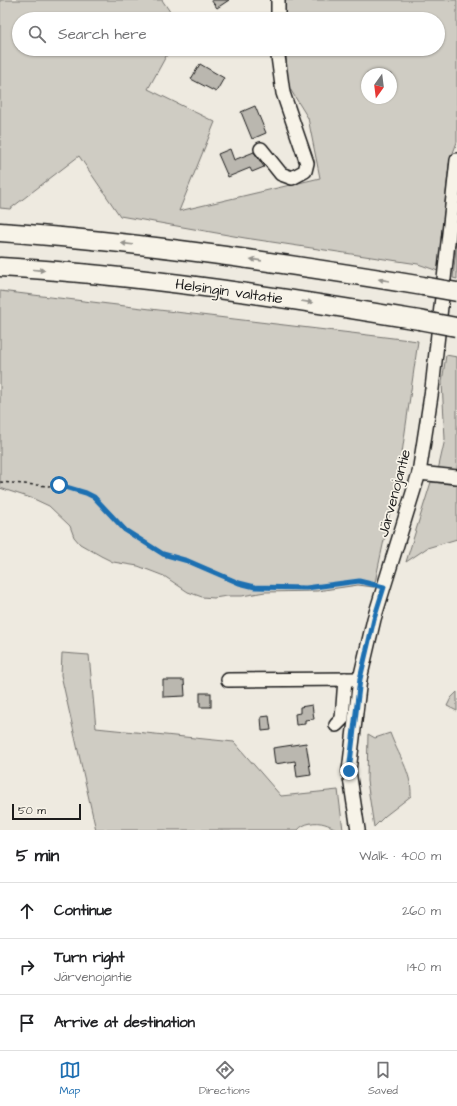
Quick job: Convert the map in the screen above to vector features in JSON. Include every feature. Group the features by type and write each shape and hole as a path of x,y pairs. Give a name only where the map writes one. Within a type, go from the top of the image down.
{"highway":[{"path":"0,232 112,242 199,252 312,268 457,292"},
{"name":"Helsingin valtatie","path":"0,267 109,276 195,286 308,302 457,327"}],"street":[{"path":"278,0 278,12"},
{"path":"261,149 281,174 292,178 305,171 307,163 283,93 278,56"},
{"name":"Järvenojantie","path":"358,830 349,771 360,679 374,619 419,473 432,389 457,160"},
{"path":"419,473 457,477"},
{"path":"336,725 342,719 345,679"},
{"path":"228,680 360,679"}],"path":[{"path":"0,482 48,486 59,485 86,493 94,497 125,530 163,554 188,561 239,583 255,587 306,588 359,581 384,587"}],"shaded area":[{"path":"0,0 162,0 170,12 12,12 12,56 166,56 148,89 215,122 179,211 320,178 308,118 287,84 286,56 445,56 445,12 285,12 285,0 457,0 457,142 449,164 438,271 418,264 245,238 120,216 79,156 10,209 0,208"},
{"path":"457,238 457,279 453,278"},
{"path":"0,291 418,341 401,460 374,587 358,585 317,591 265,592 242,596 214,598 202,597 188,592 164,576 138,566 113,562 101,556 80,544 74,537 70,526 49,506 34,499 0,488"},
{"path":"446,355 457,357 457,470 438,470 445,439 442,382"},
{"path":"431,482 457,485 457,539 427,548 406,562"},
{"path":"62,653 89,655 96,728 234,742 281,796 338,790 343,830 336,829 325,824 310,823 298,830 96,830 61,675"},
{"path":"457,692 457,711 447,706 451,698"},
{"path":"390,733 407,771 411,787 411,796 385,816 374,827 367,781 368,734 375,738"}],"building":[{"path":"211,0 229,0 217,8"},
{"path":"200,64 224,78 216,92 191,79"},
{"path":"255,106 266,133 252,139 241,112"},
{"path":"230,149 234,160 254,152 264,167 252,172 250,168 228,177 218,154"},
{"path":"163,680 184,680 185,696 163,697"},
{"path":"200,693 211,693 211,707 200,707"},
{"path":"312,705 314,719 305,720 305,724 296,725 295,714 300,713 300,707"},
{"path":"269,716 271,730 262,731 261,717"},
{"path":"306,743 311,775 297,777 295,761 275,764 273,748"}],"route":[{"path":"59,485 94,497 125,530 163,554 188,561 239,583 255,587 306,588 359,581 384,587 374,619 360,679 349,771"}]}
